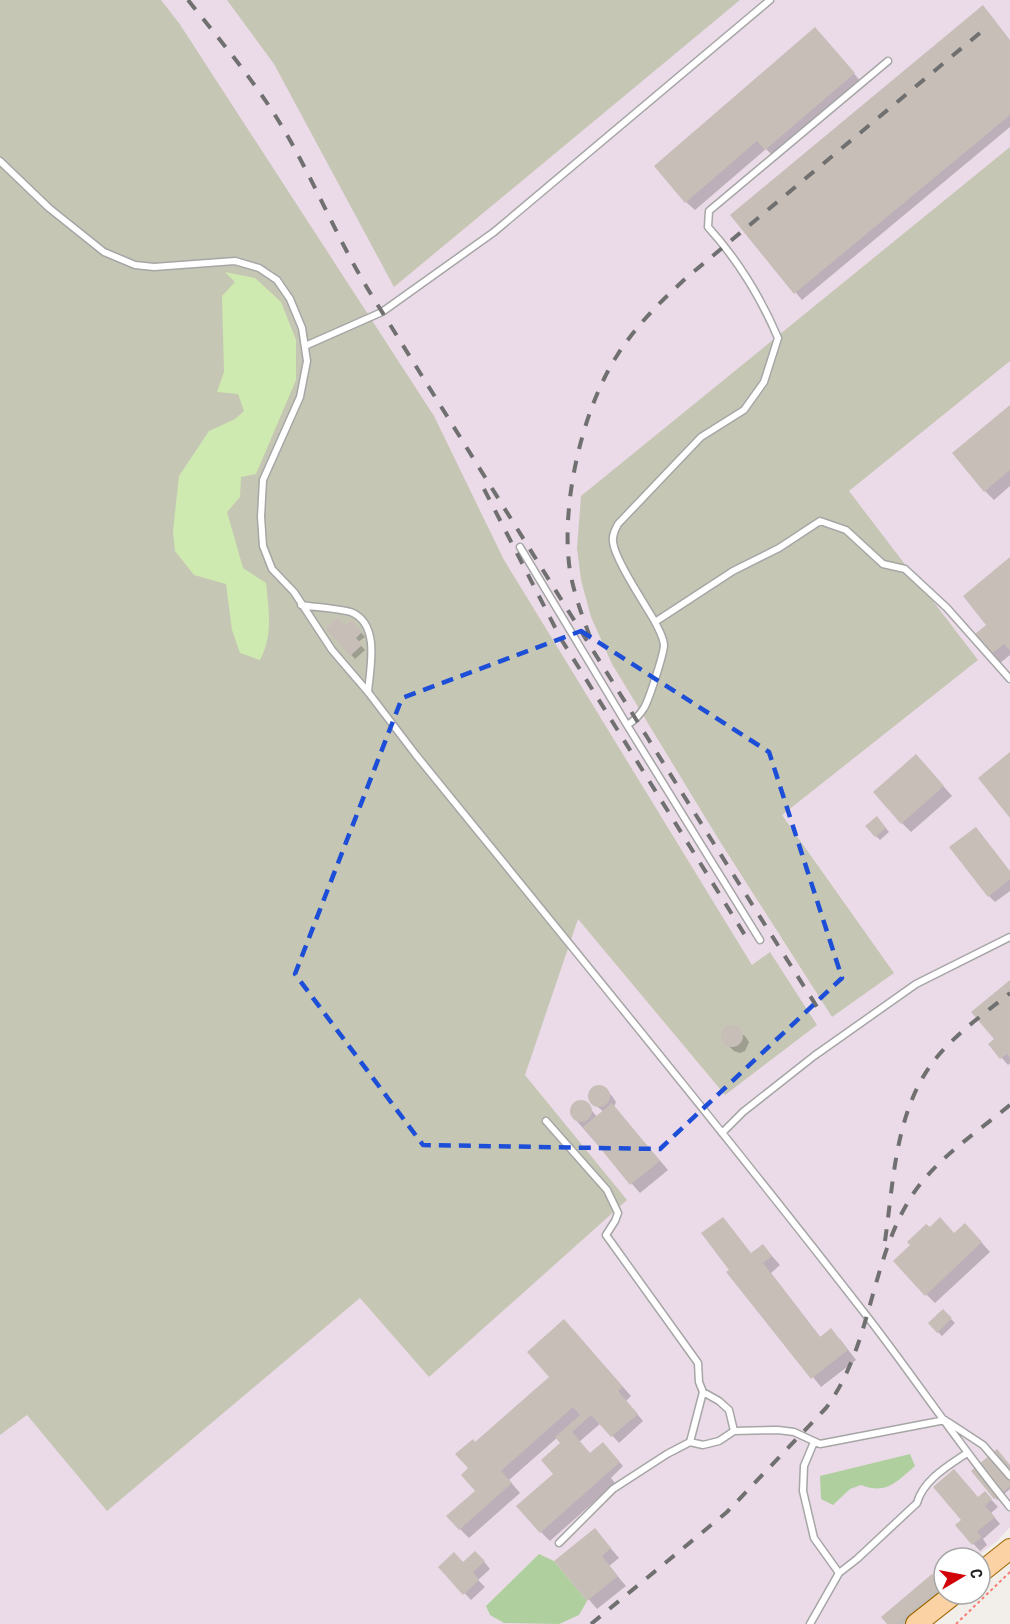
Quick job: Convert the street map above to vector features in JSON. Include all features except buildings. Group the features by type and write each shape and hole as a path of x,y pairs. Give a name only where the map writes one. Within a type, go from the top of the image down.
{"main road":[{"path":"992,1563 1010,1549"},
{"path":"916,1624 939,1606"}],"lane":[{"path":"304,346 382,312 454,262 494,232 770,0"},
{"path":"627,725 635,720 643,709 662,656 663,640 618,557 613,543 613,534 630,510 701,437 744,410 764,382 778,338 766,311 724,245 708,227 709,211 888,62"},
{"path":"0,162 49,208 104,252 124,261 154,267 235,261 259,268 277,280 290,299 302,328 307,361 300,397 264,480 261,517 263,546 272,569 294,592 332,650 867,1316 967,1453 1010,1507"},
{"path":"655,622 733,571 779,548 820,521 846,530 883,564 905,569 947,608 1010,679"},
{"path":"520,547 760,940"},
{"path":"301,605 352,613 362,621 370,635 372,648 368,692"},
{"path":"722,1133 743,1112 814,1056 916,984 1010,937"},
{"path":"546,1121 608,1190 618,1213 606,1235 698,1364 699,1382 703,1392 690,1442"},
{"path":"703,1392 729,1410 734,1431"},
{"path":"559,1543 613,1489 667,1454 690,1442 703,1445 719,1442 734,1431 794,1432 820,1444 945,1420 983,1444 1010,1476"},
{"path":"814,1442 804,1466 803,1491 814,1538 839,1573"},
{"path":"810,1624 839,1573 917,1503 919,1495 932,1480 967,1453"}],"path":[{"path":"956,1624 1010,1572"}],"highlighted area":[{"path":"581,631 769,752 842,978 660,1149 423,1145 295,974 402,698"}],"shaded area":[{"path":"0,0 1010,0 1010,1527 991,1546 932,1546 932,1593 896,1624 0,1624"},
{"path":"0,0 161,0 179,23 434,416 504,560 752,965 770,952 817,1025 725,1095 578,919 525,1075 627,1200 429,1377 360,1298 107,1511 27,1415 0,1435"},
{"path":"227,0 740,0 394,287 274,64"},
{"path":"1010,147 1010,361 849,491 978,660 782,815 894,973 832,1017 719,840 612,664 591,617 581,580 577,548 581,496"}],"green space":[{"path":"225,272 255,278 281,302 296,340 296,380 256,474 241,477 240,497 227,512 243,568 266,583 268,632 260,660 240,653 232,630 226,584 194,575 175,551 173,531 179,476 209,431 235,419 244,411 238,394 217,392 224,372 222,296 235,282"},
{"path":"910,1454 915,1466 891,1485 885,1488 870,1488 861,1485 850,1489 833,1505 821,1499 820,1476"},
{"path":"539,1554 554,1561 587,1601 579,1615 559,1624 504,1623 490,1615 486,1606"}],"railway":[{"path":"188,0 265,99 298,155 374,299 819,1010"},
{"path":"590,637 570,571 568,517 571,488 584,430 605,376 618,354 649,315 685,279 987,27"},
{"path":"484,489 561,639 748,940"},
{"path":"885,1241 894,1169 904,1121 923,1077 954,1039 1010,993"},
{"path":"591,1624 727,1512 826,1408 841,1384 852,1359 862,1333 885,1253 908,1202 941,1161 1010,1105"}]}
